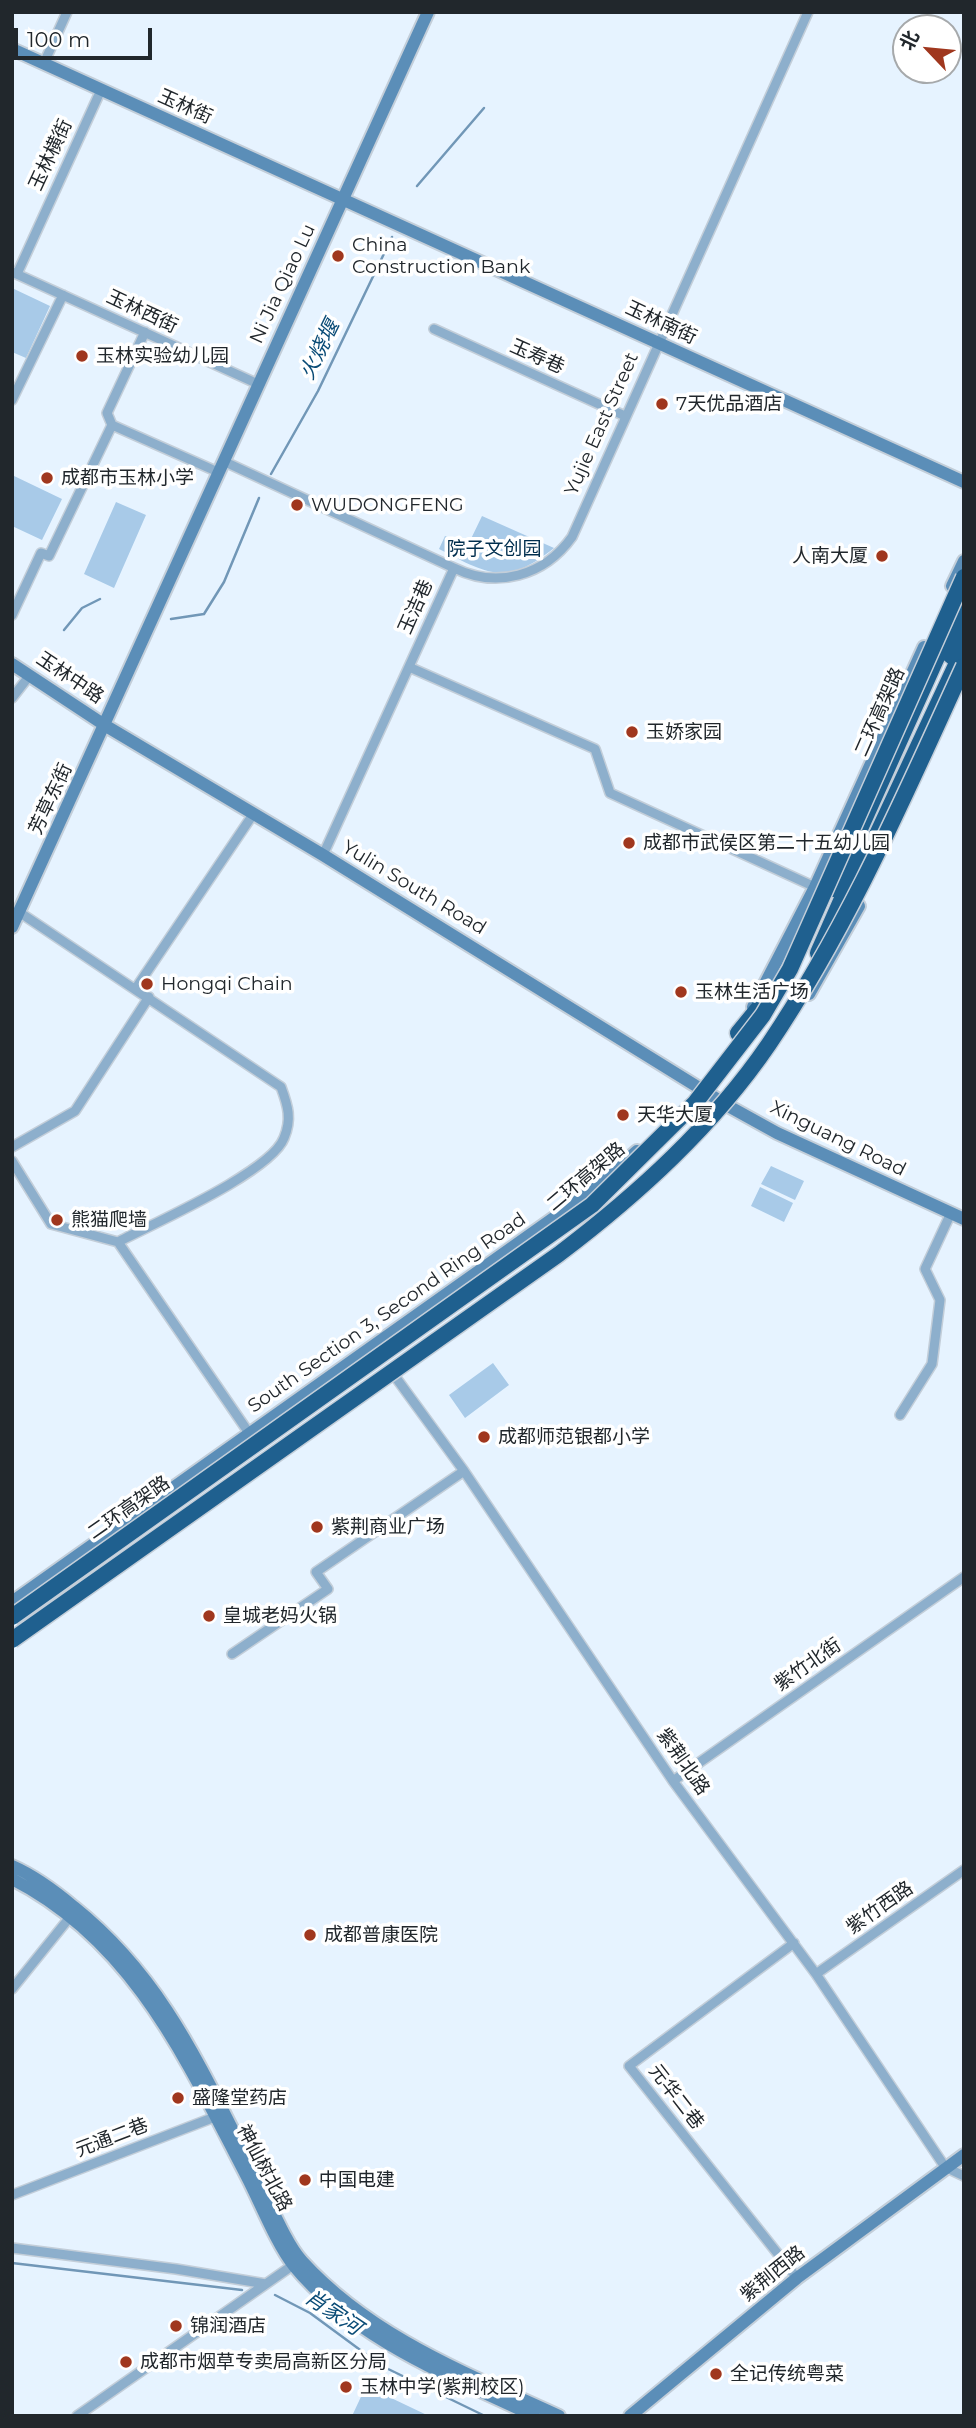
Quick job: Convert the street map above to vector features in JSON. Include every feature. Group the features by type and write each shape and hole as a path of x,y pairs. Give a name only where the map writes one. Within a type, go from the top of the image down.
{"highway":[{"name":"二环高架路","path":"12,1617 592,1205 695,1103 763,1015 790,968 964,579"},
{"path":"738,1032 761,1006 786,967 838,864 964,579"},
{"path":"790,968 843,869 964,597"},
{"path":"801,990 964,628"},
{"path":"745,1088 788,1017 836,921 964,648"},
{"path":"12,1639 559,1254 625,1204 696,1132 737,1086 769,1044 846,914 964,666"}],"main road":[{"name":"Ni Jia Qiao Lu","path":"106,726 220,466 428,12"},
{"name":"玉林街","path":"12,49 343,199"},
{"name":"玉林南街","path":"343,199 964,482"},
{"name":"South Section 3, Second Ring Road","path":"12,1602 589,1194 699,1088 738,1032 815,887 964,561"},
{"name":"玉林中路","path":"12,664 106,726"},
{"path":"943,694 964,666"},
{"path":"12,1639 394,1376 604,1226 690,1150 745,1088 837,949 964,679"},
{"name":"Yulin South Road","path":"106,726 323,855 699,1088"},
{"name":"芳草东街","path":"12,927 106,726"},
{"name":"Xinguang Road","path":"699,1088 777,1133 964,1219"},
{"path":"12,1866 48,1886 80,1911 110,1936 142,1972 191,2047 220,2115"},
{"name":"神仙树北路","path":"12,1879 70,1917 133,1977 220,2115 296,2262 345,2314 391,2347 534,2416"},
{"name":"紫荆西路","path":"630,2416 797,2278 964,2155"},
{"path":"296,2262 352,2308 398,2340 559,2416"}],"street":[{"path":"44,63 67,12"},
{"name":"Yujie East Street","path":"454,568 482,579 513,577 529,572 564,548 572,537 807,12"},
{"name":"玉林横街","path":"14,273 101,90"},
{"name":"玉林西街","path":"14,273 258,384"},
{"path":"12,400 63,295"},
{"name":"玉寿巷","path":"434,329 625,416"},
{"path":"12,615 41,553 49,556 112,425 107,413 145,332"},
{"name":"玉洁巷","path":"112,425 220,466 454,568 323,855"},
{"path":"409,667 595,749 610,793 815,887"},
{"path":"12,698 30,675"},
{"path":"136,988 254,813"},
{"path":"19,912 281,1087 290,1111 284,1140 258,1168 118,1242"},
{"path":"12,1147 75,1111 149,997"},
{"path":"12,1161 51,1224 118,1242 249,1433"},
{"path":"900,1415 932,1364 940,1300 925,1269 951,1213"},
{"name":"紫荆北路","path":"394,1376 464,1471 673,1781 816,1974 945,2167"},
{"path":"232,1654 328,1589 316,1572 464,1471"},
{"name":"紫竹北街","path":"673,1781 964,1577"},
{"name":"紫竹西路","path":"816,1974 964,1870"},
{"path":"12,1990 70,1917"},
{"name":"元华二巷","path":"794,1943 629,2066 797,2278"},
{"name":"元通二巷","path":"12,2195 220,2115"},
{"path":"945,2167 964,2176"},
{"path":"12,2248 176,2269 266,2284"},
{"path":"77,2416 296,2262"}],"green space":[{"path":"12,288 50,306 26,358 12,352"},
{"path":"12,475 62,499 42,540 12,526"},
{"path":"116,502 146,515 114,588 84,574"},
{"name":"院子文创园","path":"482,516 554,548 538,560 510,572 485,570 439,549 445,536 468,545"},
{"path":"771,1166 804,1181 795,1200 761,1184"},
{"path":"760,1187 793,1203 784,1222 751,1206"},
{"path":"493,1363 509,1385 465,1418 449,1395"},
{"path":"366,2386 429,2416 352,2416"}],"waterway":[{"name":"火烧堰","path":"417,186 484,108"},
{"name":"火烧堰","path":"271,474 318,391 392,237"},
{"name":"火烧堰","path":"171,619 204,614 224,582 259,498"},
{"name":"火烧堰","path":"64,630 82,608 100,599"},
{"name":"肖家河","path":"12,2263 242,2290"},
{"name":"肖家河","path":"275,2295 310,2313 382,2366 485,2416"}],"place":[{"name":"China Construction Bank","path":"338,256"},
{"name":"玉林实验幼儿园","path":"82,356"},
{"name":"7天优品酒店","path":"662,404"},
{"name":"成都市玉林小学","path":"47,478"},
{"name":"WUDONGFENG","path":"297,505"},
{"name":"人南大厦","path":"882,556"},
{"name":"玉娇家园","path":"632,732"},
{"name":"成都市武侯区第二十五幼儿园","path":"629,843"},
{"name":"Hongqi Chain","path":"147,984"},
{"name":"玉林生活广场","path":"681,992"},
{"name":"天华大厦","path":"623,1115"},
{"name":"熊猫爬墙","path":"57,1220"},
{"name":"成都师范银都小学","path":"484,1437"},
{"name":"紫荆商业广场","path":"317,1527"},
{"name":"皇城老妈火锅","path":"209,1616"},
{"name":"成都普康医院","path":"310,1935"},
{"name":"盛隆堂药店","path":"178,2098"},
{"name":"中国电建","path":"305,2180"},
{"name":"锦润酒店","path":"176,2326"},
{"name":"成都市烟草专卖局高新区分局","path":"126,2362"},
{"name":"全记传统粤菜","path":"716,2374"},
{"name":"玉林中学(紫荆校区)","path":"346,2387"}]}
